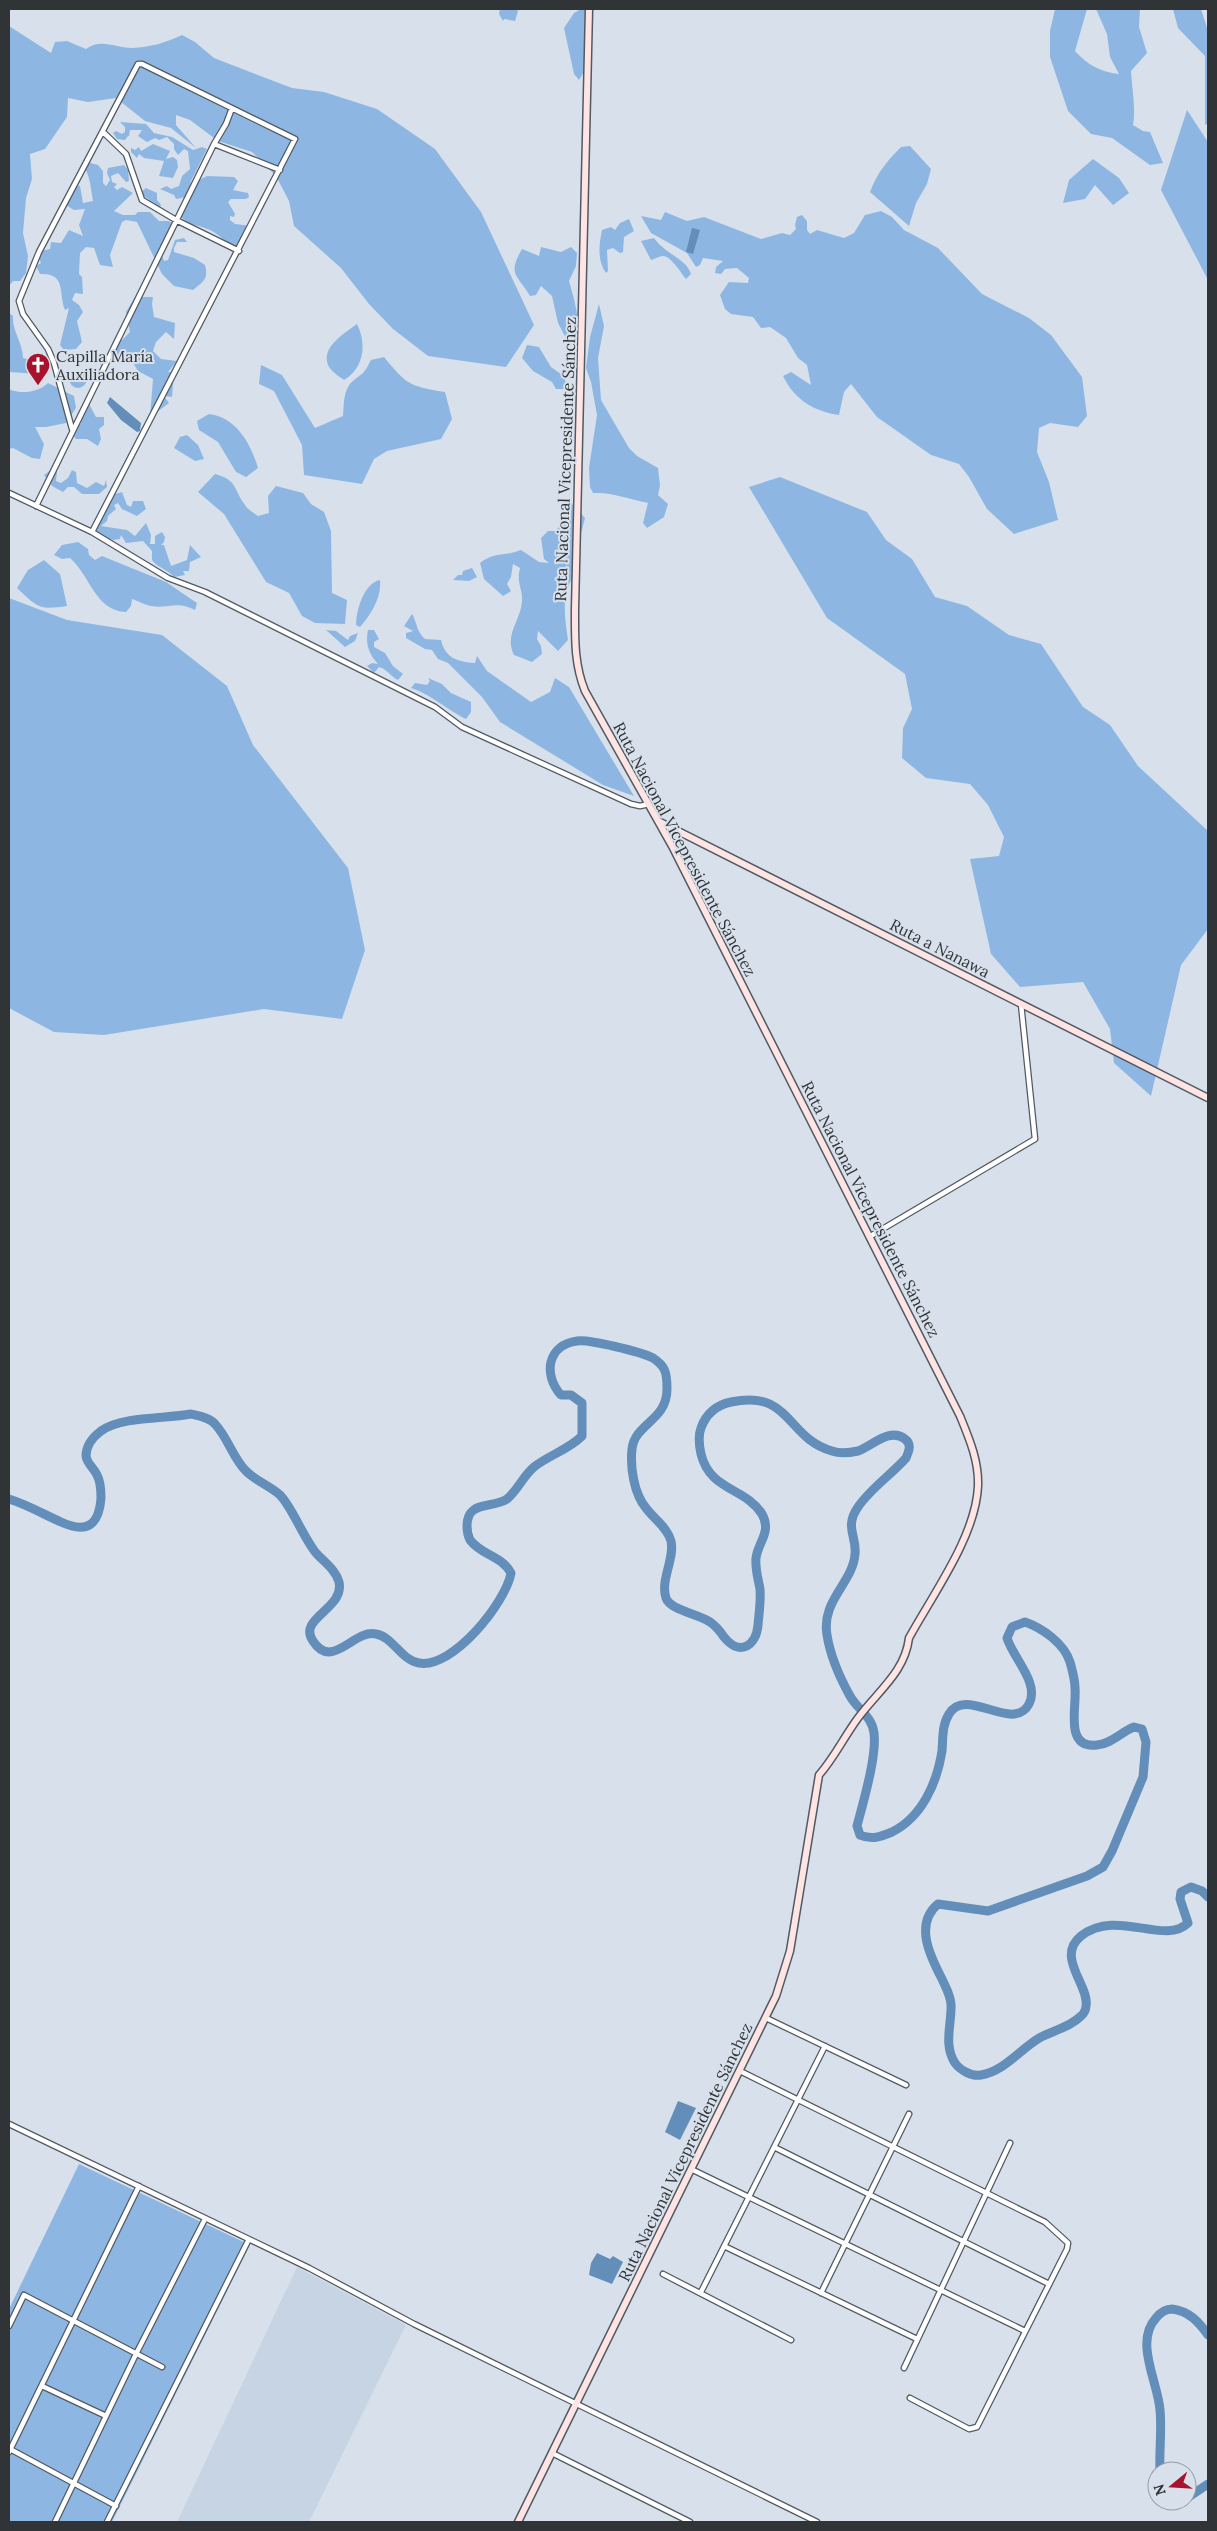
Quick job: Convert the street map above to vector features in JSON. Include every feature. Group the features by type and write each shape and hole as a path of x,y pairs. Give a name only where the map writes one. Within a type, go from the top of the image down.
{"street":[{"name":"Ruta Nacional Vicepresidente Sánchez","path":"518,2522 693,2170 776,1996 790,1951 819,1776 858,1717 895,1676 907,1652 909,1638 969,1525 976,1504 978,1484 971,1442 960,1416 672,846 585,691 577,666 575,651 590,9"},
{"path":"72,429 54,363 48,350 23,314 19,301 39,252 104,132 138,64 142,64 295,139 239,252 92,532"},
{"path":"36,506 72,429 214,144 226,124 232,108"},
{"path":"104,132 126,154 142,200 176,220 239,252"},
{"path":"214,144 280,170"},
{"path":"9,493 92,532 168,578 205,592 435,707 462,727 631,804 640,806 649,804"},
{"name":"Ruta a Nanawa","path":"659,822 1208,1098"},
{"path":"672,846 675,838 683,835"},
{"path":"869,1237 1034,1139 1022,1004"},
{"path":"766,2018 906,2085"},
{"path":"701,2292 825,2046"},
{"path":"740,2071 1045,2222 1068,2243 977,2428 969,2429 910,2398"},
{"path":"820,2293 909,2114"},
{"path":"9,2124 205,2218 248,2241 309,2268 576,2404 817,2522"},
{"path":"904,2368 1010,2143"},
{"path":"774,2147 1049,2284"},
{"path":"693,2170 1026,2331"},
{"path":"116,2506 9,2450 139,2186"},
{"path":"55,2522 136,2352 205,2218"},
{"path":"108,2522 248,2241"},
{"path":"724,2246 917,2339"},
{"path":"663,2274 791,2340"},
{"path":"9,2326 24,2296 162,2366"},
{"path":"42,2386 106,2416"},
{"path":"552,2453 690,2522"}],"shaded area":[{"path":"500,9 515,9 518,11 515,21 504,19 503,21 499,14"},
{"path":"581,9 589,10 585,70 579,80 574,74 564,28 574,13"},
{"path":"1055,9 1087,9 1075,51 1095,67 1106,72 1119,74 1110,57 1107,34 1096,9 1140,9 1139,27 1147,53 1131,71 1134,105 1133,125 1143,131 1150,132 1163,163 1150,165 1112,138 1091,134 1068,111 1050,57 1050,31"},
{"path":"1173,9 1201,9 1208,31 1208,123 1205,125 1205,56 1178,28"},
{"path":"9,26 51,53 55,42 67,41 86,49 97,44 132,48 158,44 182,35 195,42 214,58 292,88 324,92 377,109 435,149 481,212 534,325 506,367 428,356 393,329 369,304 341,268 294,226 289,201 276,176 252,152 218,141 190,120 176,115 176,125 196,148 171,128 145,121 116,98 88,102 68,98 67,117 45,149 30,154 32,179 26,198 23,233 28,256 26,273 20,281 13,281 9,286"},
{"path":"1187,110 1208,142 1208,280 1161,190"},
{"path":"120,122 146,124 154,133 172,137 193,150 202,147 207,149 191,181 189,193 197,181 207,176 234,177 238,181 233,190 248,193 249,197 246,199 231,199 228,202 235,214 234,217 230,216 230,220 235,224 252,226 249,234 245,237 245,243 237,247 210,230 187,222 179,215 187,197 176,199 174,195 160,189 167,186 171,189 179,186 182,176 190,169 188,151 184,149 178,155 174,149 174,144 167,137 159,140 155,138 147,142 138,136 142,130 130,130 129,136 125,140 117,139 113,133 116,131 122,134 125,132 125,127"},
{"path":"153,144 170,151 166,159 173,157 177,160 178,167 173,178 159,176 164,161 144,158 139,154 137,158 131,152 131,148 135,150 139,147 141,151"},
{"path":"910,146 931,169 927,184 916,203 909,226 870,192 879,173 891,157 901,147"},
{"path":"1093,159 1119,178 1129,193 1113,205 1095,185 1085,199 1063,203 1069,180"},
{"path":"87,162 98,165 103,171 103,183 106,186 110,180 107,173 108,168 124,165 128,170 129,181 126,182 118,173 111,176 112,182 117,184 114,187 117,190 122,187 133,193 114,211 123,215 150,212 159,221 169,221 174,225 168,238 159,248 164,261 168,260 175,240 184,238 187,242 177,242 174,252 194,258 205,265 206,277 193,290 174,286 162,274 137,222 126,220 122,222 110,255 113,267 100,265 94,248 86,247 80,253 79,274 82,277 83,294 75,293 72,300 79,305 83,312 77,321 82,342 76,349 64,350 60,345 69,308 65,310 58,280 49,275 40,274 36,266 41,263 39,259 41,251 50,249 51,242 61,243 69,230 83,236 79,225 85,209 74,210 64,204 76,185 80,186 83,203 93,201 89,177 83,165"},
{"path":"146,188 157,193 160,207 142,195 141,192"},
{"path":"881,211 892,217 904,230 938,248 982,294 1029,318 1051,335 1082,377 1087,416 1078,427 1050,423 1039,428 1037,452 1049,482 1058,520 1014,534 987,509 969,477 959,464 931,455 877,417 851,384 844,392 839,415 821,411 799,398 783,376 791,372 811,385 807,365 798,358 786,338 770,327 761,328 753,317 731,314 725,309 720,295 729,282 748,283 749,278 737,268 725,269 721,274 715,273 716,267 723,261 703,258 700,265 696,267 687,253 651,233 641,216 661,220 665,212 687,221 704,217 761,239 782,233 790,235 796,229 797,217 802,215 807,221 807,230 810,234 817,230 844,238 854,233 865,215"},
{"path":"629,219 634,231 624,237 623,252 620,253 613,248 607,250 608,271 606,273 600,258 602,230 611,227 615,230 620,223"},
{"path":"692,228 700,230 693,254 686,252"},
{"path":"654,238 664,249 685,264 691,274 686,279 666,257 661,256 651,260 641,241"},
{"path":"541,247 561,252 571,247 577,253 576,266 569,281 578,321 577,345 568,342 558,323 552,296 541,286 536,295 530,296 516,274 515,264 522,249 539,256"},
{"path":"135,297 153,297 154,317 175,323 174,339 166,332 156,342 153,351 161,359 177,361 168,372 174,372 172,397 164,396 169,403 150,417 153,379 138,371 132,361 114,354 112,355 112,343 115,338 122,340 130,332 126,312"},
{"path":"599,304 604,326 598,358 601,400 629,448 637,456 658,468 660,486 658,495 668,504 664,517 647,528 643,523 648,503 614,495 593,493 590,487 589,468 597,415 591,382 586,368 590,337"},
{"path":"9,313 13,316 14,327 23,358 34,361 40,374 9,372"},
{"path":"357,324 362,339 362,355 356,369 344,380 329,367 327,354 330,347 340,337"},
{"path":"527,345 539,347 551,367 565,377 566,389 556,389 552,382 533,371 522,358"},
{"path":"384,357 410,383 445,392 452,419 441,439 387,451 374,459 362,484 304,475 302,445 274,391 259,384 261,365 282,375 315,428 343,416 347,388 364,372 371,360"},
{"path":"78,370 84,373 87,379 84,385 78,388 72,385 69,379 72,373"},
{"path":"48,383 74,396 76,408 66,423 35,427 44,444 40,459 32,458 13,448 9,449 9,389 19,392 30,392 40,389"},
{"path":"110,397 141,423 140,431 137,432 121,420 107,403"},
{"path":"89,404 96,417 104,417 104,425 99,429 101,439 98,446 87,439 76,439 69,430 71,427 81,424 82,408"},
{"path":"209,414 227,420 235,426 247,441 258,468 246,477 236,472 218,442 199,430 197,421"},
{"path":"187,435 198,445 204,459 195,461 174,448 180,437"},
{"path":"51,470 57,472 56,481 61,483 68,478 72,470 76,472 77,483 87,488 96,482 104,486 106,480 107,487 99,494 82,494 74,487 68,487 63,492 52,486 44,475"},
{"path":"215,474 228,479 246,507 258,516 269,513 268,496 276,486 303,493 311,504 324,512 331,531 332,593 347,600 345,624 315,623 302,616 289,593 266,582 224,514 198,492"},
{"path":"780,477 867,512 886,540 912,559 935,597 967,606 1009,635 1041,644 1083,707 1110,725 1138,766 1208,831 1208,929 1181,965 1151,1096 1114,1063 1110,1029 1083,982 1020,987 991,954 970,859 999,856 1004,837 988,805 970,784 926,778 902,758 903,728 912,709 905,674 827,618 749,487"},
{"path":"122,492 127,505 131,507 133,501 143,501 146,509 137,516 122,509 118,503 114,505 116,509 101,526 127,530 135,536 146,523 151,535 150,544 155,544 155,536 162,532 165,537 161,545 164,545 171,566 187,560 190,545 201,557 190,562 189,571 183,571 185,575 174,577 157,565 152,560 152,551 143,541 126,543 121,535 120,539 113,540 105,537 99,539 91,533 115,494"},
{"path":"571,503 585,518 577,549 576,574 571,581 566,597 565,615 568,640 558,651 538,631 537,639 541,646 542,654 532,662 514,655 511,648 512,635 522,602 519,578 520,568 513,564 511,577 507,584 511,591 503,596 484,579 480,563 495,555 521,550 539,562 549,563 544,559 541,538 548,531 556,531 563,520 565,508"},
{"path":"78,542 88,549 89,555 95,560 102,556 166,582 197,603 195,610 177,605 151,606 132,599 131,606 126,612 107,606 70,558 62,559 54,555 62,545"},
{"path":"44,560 60,574 67,606 50,608 39,606 17,588 28,570"},
{"path":"472,568 477,577 469,581 453,580 458,575 462,575 463,571"},
{"path":"380,580 379,593 375,605 360,627 356,625 359,605 370,586"},
{"path":"9,598 67,620 162,635 227,686 253,745 348,868 365,950 342,1019 264,1009 104,1035 54,1032 9,1008"},
{"path":"412,614 425,639 441,640 449,655 463,662 475,663 477,656 487,671 531,702 550,692 555,678 569,687 634,796 603,785 500,722 482,697 448,663 438,659 432,650 425,649 406,638 406,633 413,631 404,626"},
{"path":"326,630 336,631 348,640 350,636 358,633 355,641 345,647"},
{"path":"368,630 374,630 379,639 374,642 374,647 385,653 393,666 403,674 398,680 382,668 379,667 374,673 367,666 372,663 378,664 368,649"},
{"path":"428,678 442,684 451,693 471,702 471,712 466,719 424,693 411,688 415,683 427,685 430,681"},
{"path":"678,2101 696,2108 680,2140 665,2132"},
{"path":"79,2164 250,2245 112,2522 9,2522 9,2309"},
{"path":"597,2253 610,2259 613,2256 623,2262 612,2284 589,2275 591,2263"},
{"path":"297,2267 406,2325 309,2522 177,2522"}],"waterway":[{"path":"9,1499 70,1526 85,1527 90,1525 98,1515 101,1489 96,1473 89,1464 86,1452 90,1442 98,1433 110,1426 132,1420 191,1414 207,1419 213,1422 220,1430 241,1466 254,1478 280,1495 311,1546 333,1570 339,1582 339,1591 335,1599 311,1626 310,1633 313,1641 320,1649 328,1652 335,1651 360,1637 376,1634 387,1639 407,1658 413,1661 419,1663 433,1662 447,1656 476,1631 489,1616 499,1600 511,1573 507,1567 470,1540 467,1526 471,1512 507,1499 534,1467 571,1445 582,1436 582,1403 571,1395 561,1395 555,1387 550,1370 554,1355 559,1348 577,1341 603,1344 653,1358 662,1366 666,1373 666,1400 657,1415 634,1440 632,1449 632,1472 638,1495 646,1508 667,1532 671,1541 672,1548 665,1584 666,1598 673,1606 710,1622 730,1643 741,1647 750,1643 757,1633 760,1589 756,1570 756,1558 766,1526 762,1514 755,1505 720,1482 706,1466 701,1454 699,1441 700,1431 706,1418 721,1405 751,1400 766,1402 777,1408 805,1436 817,1445 835,1452 858,1451 887,1436 899,1436 909,1443 906,1458 869,1494 854,1514 851,1526 855,1548 853,1564 833,1602 826,1623 828,1642 839,1674 853,1701 873,1727 874,1733 872,1766 857,1826 860,1835 876,1837 892,1832 903,1826 920,1808 932,1787 940,1763 945,1723 949,1714 957,1706 966,1704 1012,1714 1022,1712 1029,1704 1031,1688 1007,1638 1012,1627 1025,1622 1052,1637 1067,1655 1074,1682 1074,1725 1080,1740 1087,1744 1102,1744 1134,1727 1142,1729 1146,1742 1143,1777 1112,1851 1103,1867 1087,1876 988,1911 938,1904 931,1912 927,1921 926,1940 950,1997 949,2049 957,2066 970,2074 981,2075 990,2073 1041,2037 1067,2026 1084,2013 1086,1998 1075,1971 1071,1953 1074,1944 1081,1936 1095,1928 1110,1925 1166,1931 1178,1929 1188,1923 1180,1899 1181,1892 1191,1887 1202,1891 1208,1897"},
{"path":"1160,2461 1160,2410 1147,2350 1150,2328 1161,2313 1172,2309 1184,2312 1193,2318 1208,2335"},
{"path":"1197,2491 1208,2484"}],"place":[{"name":"Capilla María Auxiliadora","path":"38,386"}]}
